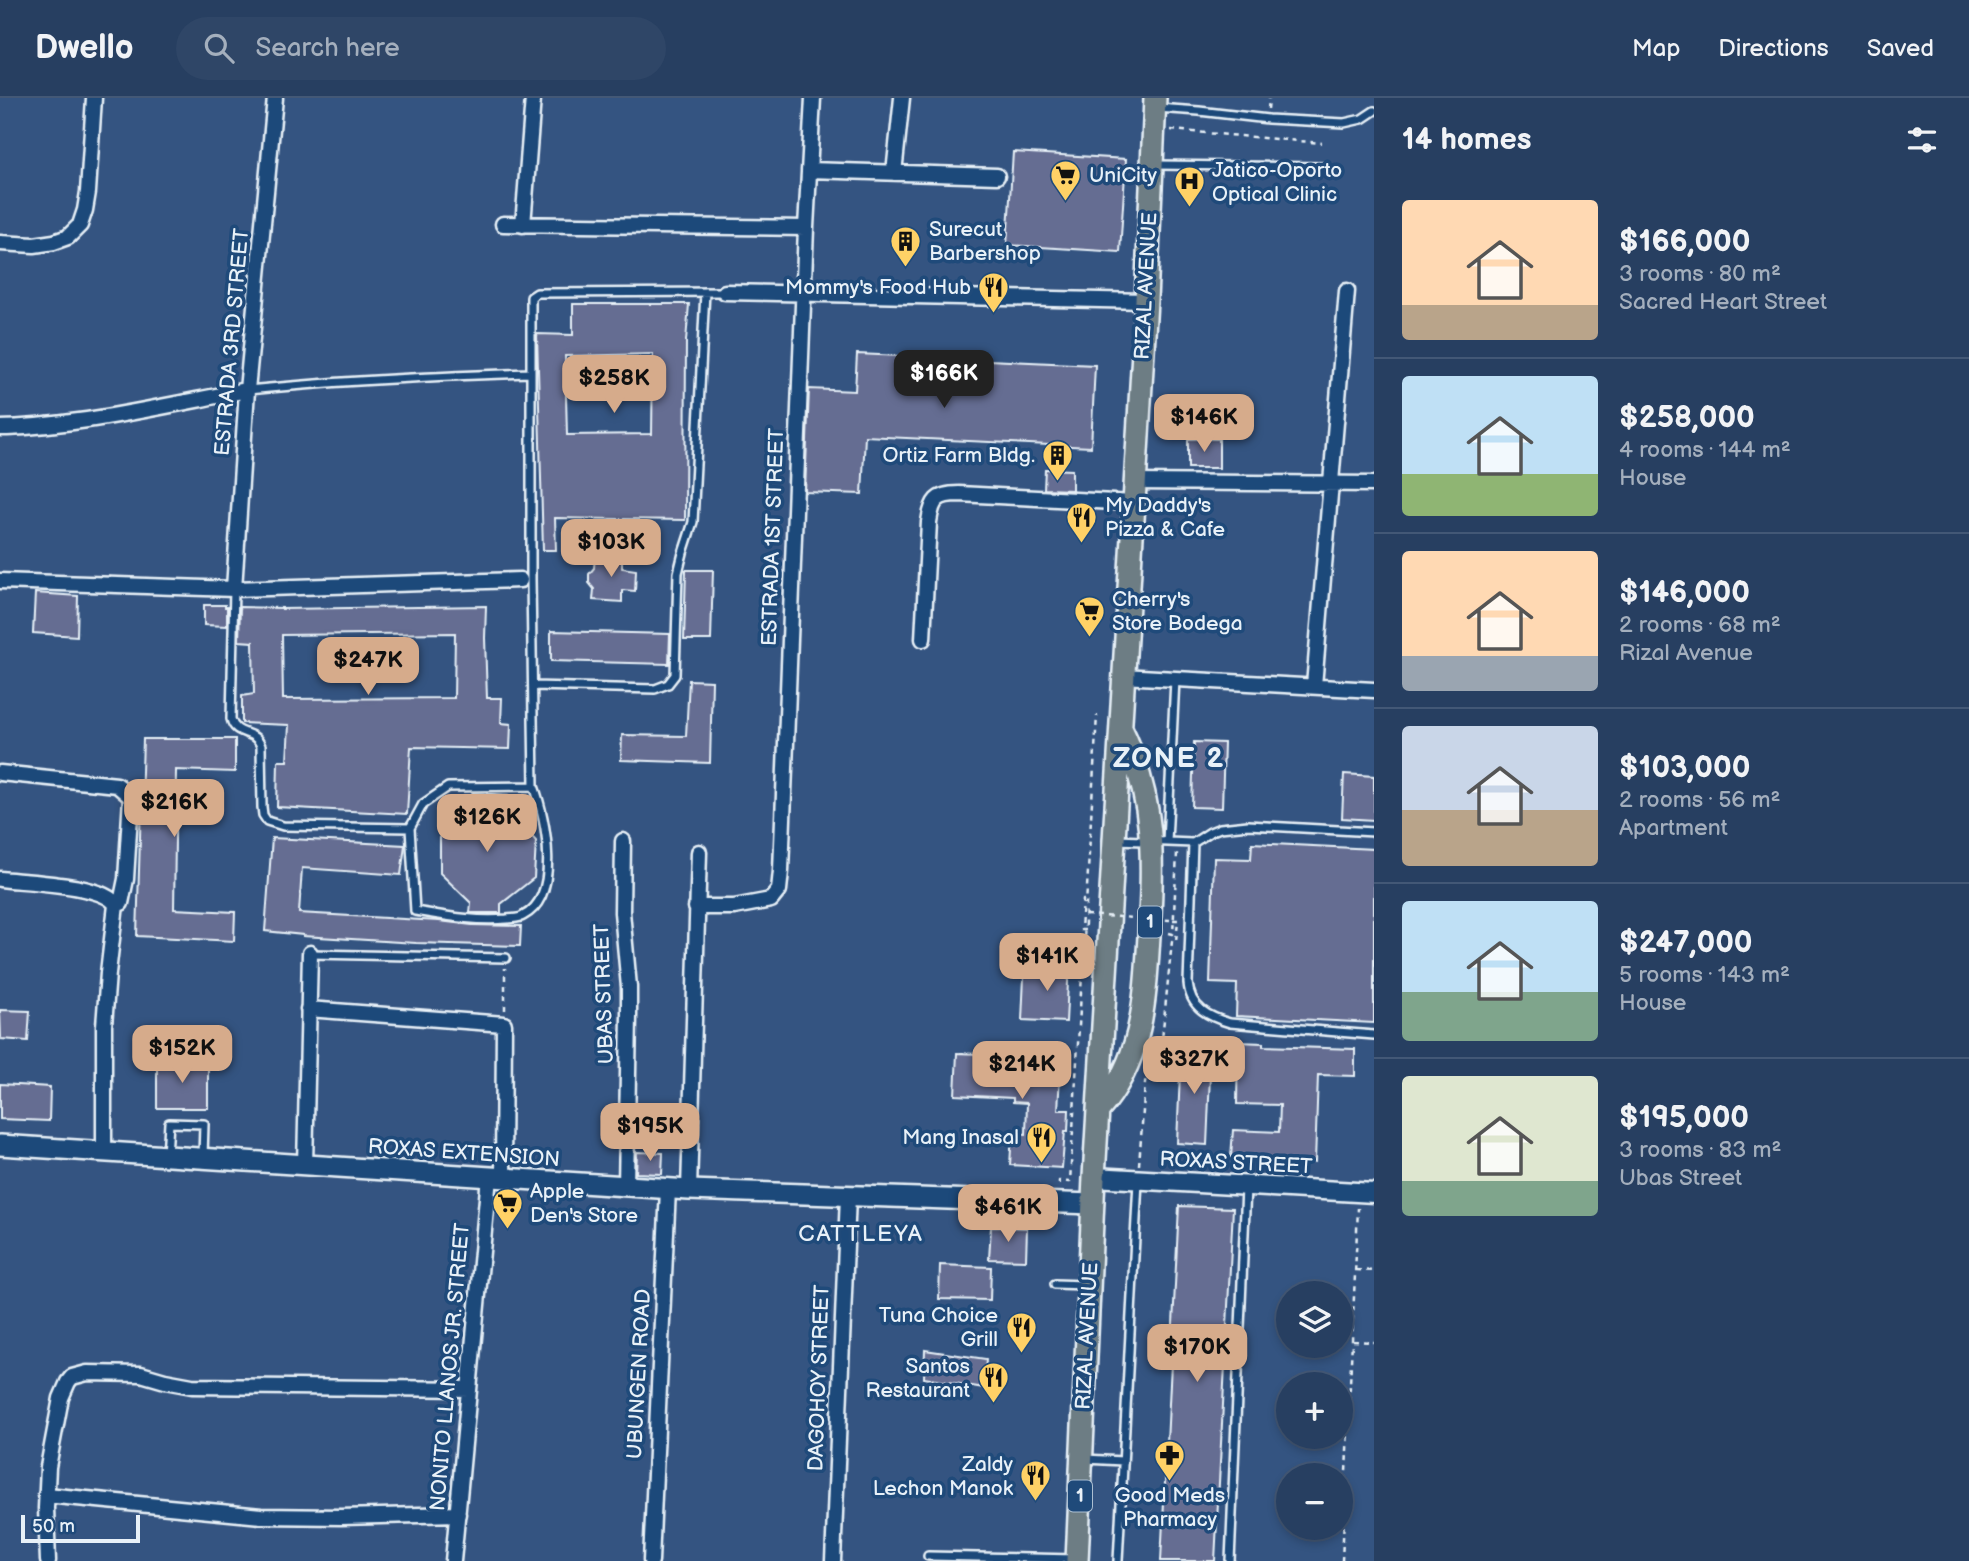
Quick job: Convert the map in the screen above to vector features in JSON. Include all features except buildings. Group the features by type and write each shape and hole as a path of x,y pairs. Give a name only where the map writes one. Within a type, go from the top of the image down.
{"main road":[{"name":"RIZAL AVENUE","path":"1077,1560 1094,1177 1155,111"},
{"name":"RIZAL AVENUE","path":"1098,1111 1124,1076 1140,1029 1147,979 1152,877 1160,842 1147,806 1139,769 1120,726"},
{"name":"ROXAS EXTENSION","path":"0,1145 688,1191 1093,1204"}],"street":[{"path":"0,243 34,245 54,242 68,237 80,225 88,192 94,98"},
{"name":"ESTRADA 3RD STREET","path":"234,589 247,390 275,98"},
{"path":"523,225 533,98"},
{"name":"ESTRADA 1ST STREET","path":"696,907 757,904 771,900 779,890 813,98"},
{"path":"894,173 902,98"},
{"path":"809,170 997,176"},
{"path":"502,224 806,228"},
{"path":"1314,686 1347,291"},
{"path":"725,292 1146,301"},
{"path":"0,428 58,424 112,416 247,390"},
{"path":"923,639 929,522 932,506 941,496 1374,484"},
{"path":"0,581 234,589 526,580"},
{"path":"1122,676 1374,690"},
{"path":"0,772 117,785 131,797 126,879 121,903 116,905"},
{"name":"UBAS STREET","path":"623,841 621,900 629,987 626,1187"},
{"path":"688,1191 698,852"},
{"path":"0,879 95,891 112,898 116,905 104,1013 104,1151"},
{"path":"305,1165 310,954"},
{"path":"308,1009 504,1024"},
{"name":"NONITO LLANOS JR. STREET","path":"453,1561 470,1389 496,1178 504,1024"},
{"name":"ROXAS STREET","path":"1094,1177 1367,1193"},
{"name":"UBUNGEN ROAD","path":"651,1561 668,1189"},
{"name":"DAGOHOY STREET","path":"833,1561 848,1196"},
{"path":"48,1561 48,1467 61,1398 68,1382 78,1375 141,1374 192,1385 470,1389"},
{"path":"46,1496 261,1516 458,1514"}],"lane":[{"path":"1155,111 1199,111 1268,119 1345,123 1362,119 1374,111"},
{"path":"1152,164 1324,167"},
{"path":"533,685 655,689 668,684 675,674 678,573 693,522 705,292"},
{"path":"534,786 448,787 423,804 410,828 415,911 469,919 522,917 539,904 548,879 546,831 542,807 534,786 533,685 526,580 530,302 534,294 725,292"},
{"path":"247,390 407,377 530,373"},
{"path":"234,589 232,719 238,730 255,736 261,746 262,807 267,821 284,826 410,828"},
{"path":"1160,842 1175,679"},
{"path":"1114,840 1193,843 1220,828 1240,825 1374,832"},
{"path":"1193,843 1188,983 1195,1004 1214,1018 1230,1023 1374,1035"},
{"path":"310,954 506,958"},
{"path":"167,1155 169,1123 204,1124 203,1158"},
{"path":"1118,1561 1138,1180"},
{"path":"1230,1561 1246,1186"},
{"path":"1055,1284 1089,1285"},
{"path":"1081,1459 1123,1461"},
{"path":"928,1556 1077,1560"}],"path":[{"path":"1155,111 1322,142"},
{"path":"1059,1203 1059,1181 1070,1182 1097,715"},
{"path":"1171,934 1178,842"},
{"path":"1086,930 1081,930 1083,900 1087,900"},
{"path":"1086,915 1178,920 1176,941 1172,941 1161,1049 1146,1065 1138,1180"},
{"path":"504,1024 506,958"},
{"path":"1353,1317 1355,1269 1367,1193"},
{"path":"1355,1269 1374,1271"},
{"path":"1353,1341 1374,1342"},
{"path":"1342,1561 1351,1358"}],"place":[{"name":"UniCity","path":"1066,202"},
{"name":"Jatico-Oporto Optical Clinic","path":"1189,209"},
{"name":"Surecut Barbershop","path":"906,268"},
{"name":"Mommy's Food Hub","path":"994,314"},
{"name":"Ortiz Farm Bldg.","path":"1058,482"},
{"name":"My Daddy's Pizza & Cafe","path":"1082,544"},
{"name":"Cherry's Store Bodega","path":"1089,638"},
{"name":"Mang Inasal","path":"1042,1164"},
{"name":"Apple Den's Store","path":"507,1230"},
{"name":"Tuna Choice Grill","path":"1021,1354"},
{"name":"Santos Restaurant","path":"993,1405"},
{"name":"Good Meds Pharmacy","path":"1170,1482"},
{"name":"Zaldy Lechon Manok","path":"1036,1503"}],"district":[{"name":"ZONE 2","path":"1169,758"},
{"name":"CATTLEYA","path":"861,1234"}]}
